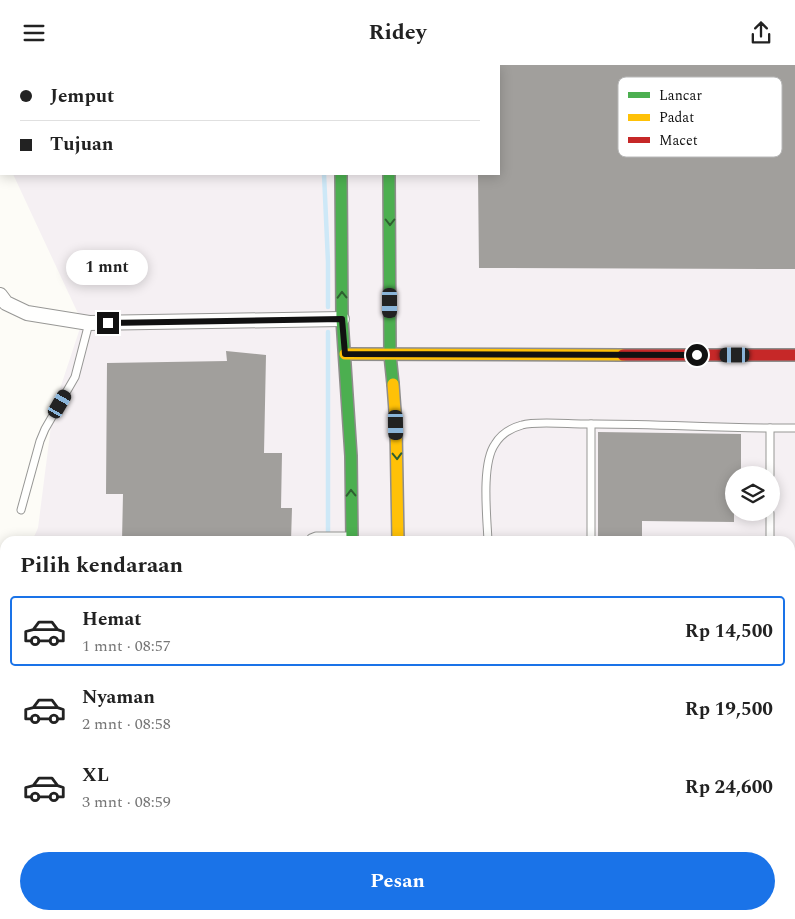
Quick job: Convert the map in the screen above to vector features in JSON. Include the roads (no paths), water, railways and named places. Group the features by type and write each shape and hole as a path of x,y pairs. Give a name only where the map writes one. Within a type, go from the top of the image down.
{"street":[{"path":"341,175 342,319 351,456 352,536"},
{"path":"389,175 390,355 396,425 398,536"},
{"path":"0,295 6,303 27,313 89,323 342,319"},
{"path":"345,354 795,355"}],"lane":[{"path":"21,509 40,441 75,377 89,323"},
{"path":"591,423 591,536"},
{"path":"488,536 486,486 488,462 494,445 508,430 524,424 591,423 795,428"},
{"path":"770,428 770,466"},
{"path":"770,521 770,536"},
{"path":"321,536 336,536"}],"waterway":[{"path":"324,175 328,307"},
{"path":"328,332 328,536"}]}
